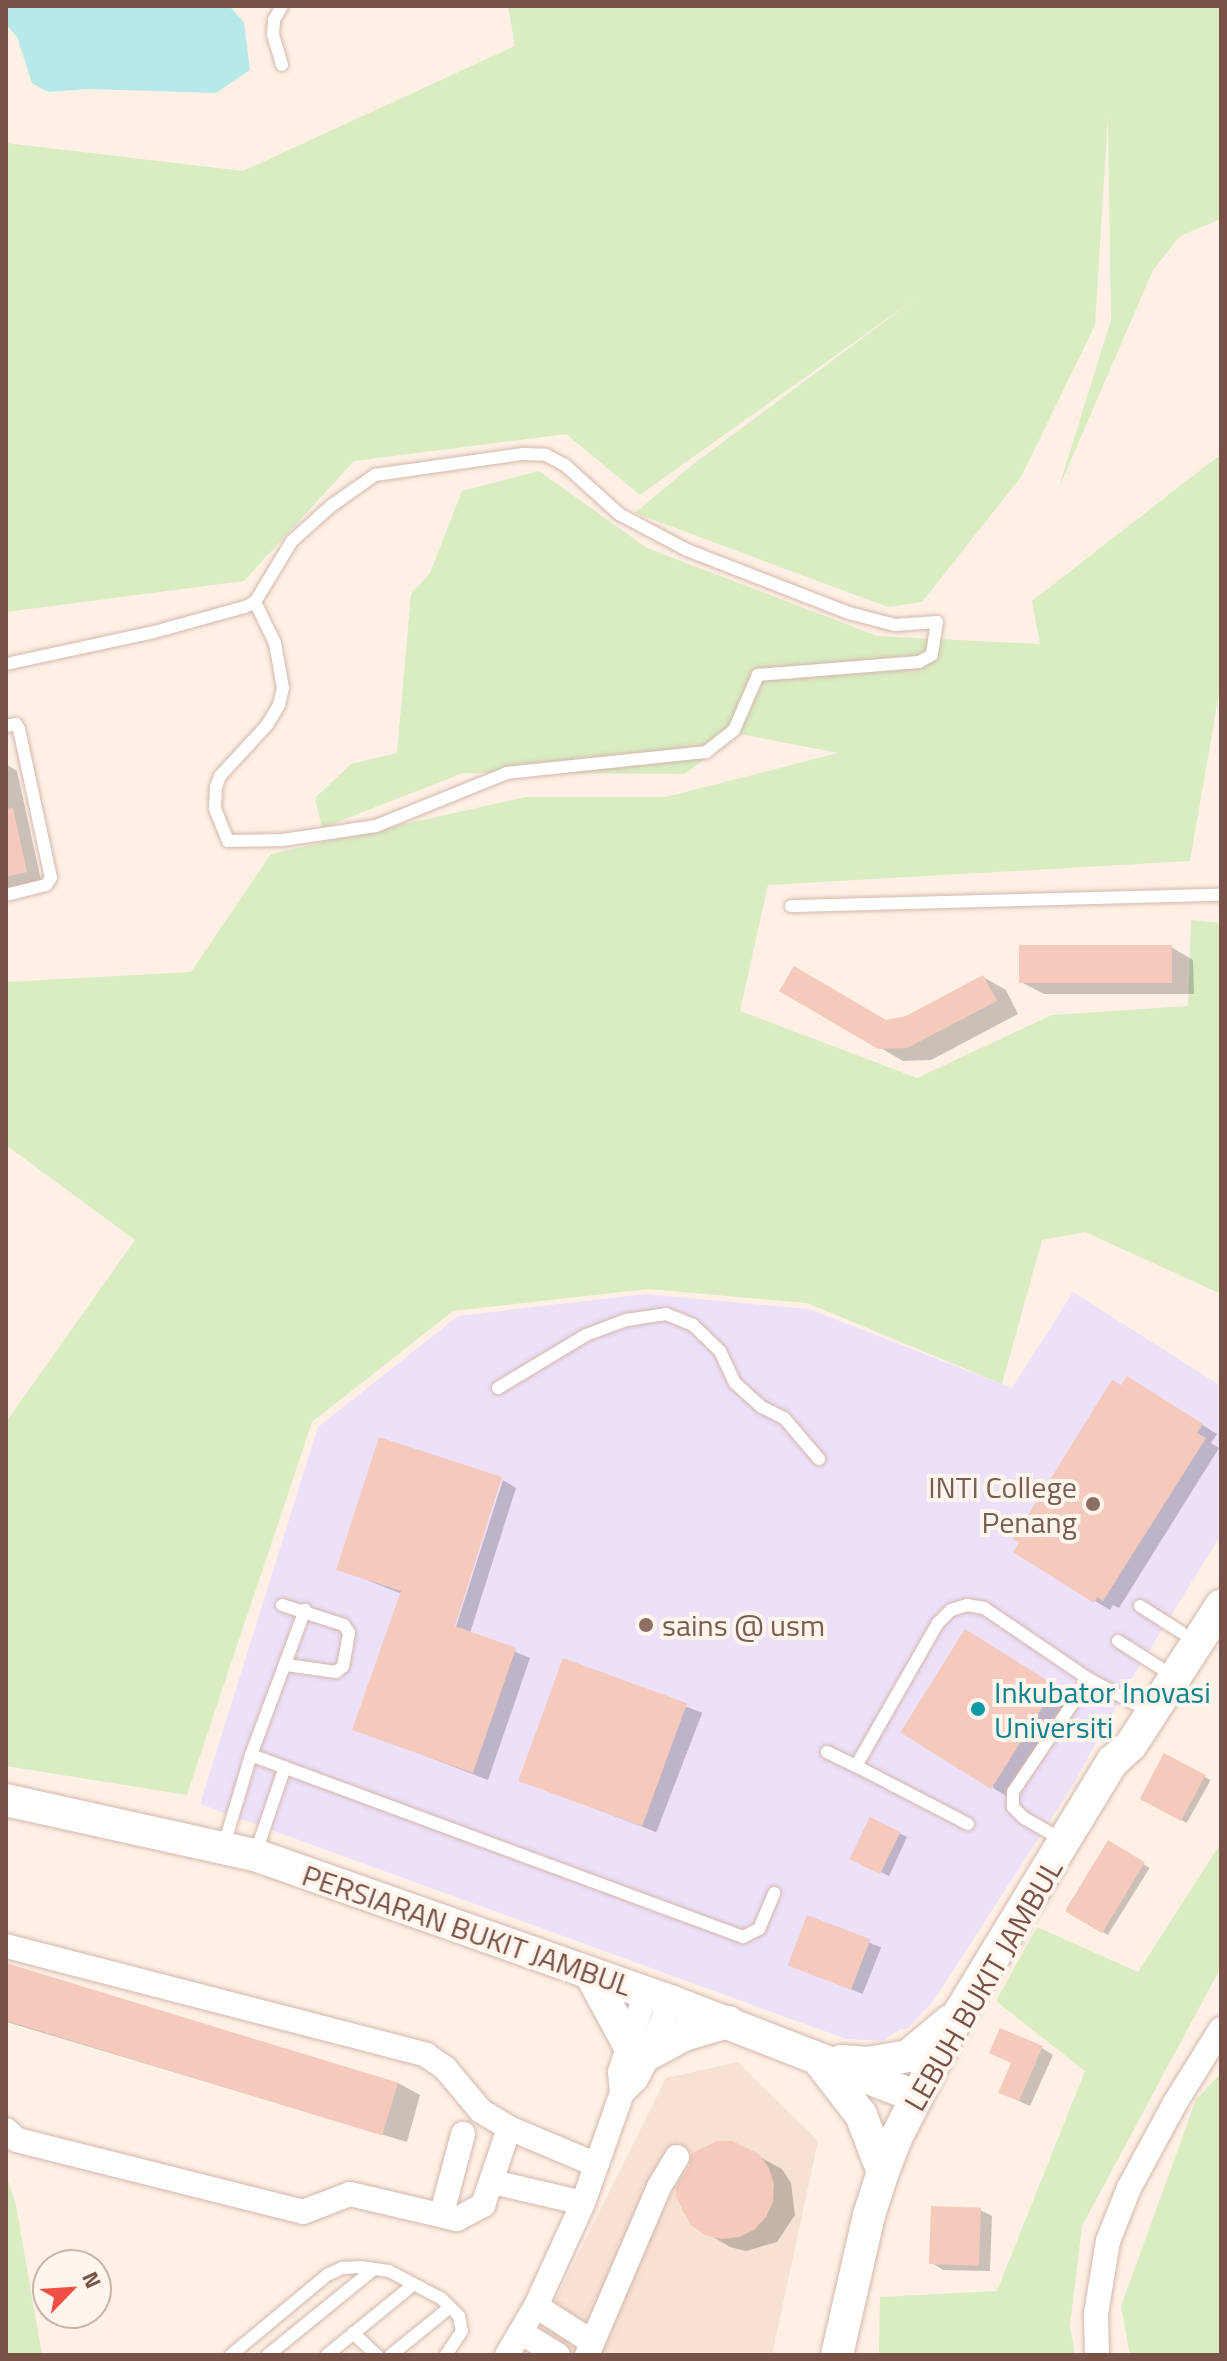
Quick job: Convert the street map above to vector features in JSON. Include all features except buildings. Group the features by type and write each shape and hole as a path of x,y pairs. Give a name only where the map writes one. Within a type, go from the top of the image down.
{"main road":[{"name":"LEBUH BUKIT JAMBUL","path":"1112,1762 1117,1734 1135,1704 1204,1599 1221,1585"},
{"name":"LEBUH BUKIT JAMBUL","path":"837,2355 869,2215 883,2172 960,2012 1112,1762 1131,1745 1221,1606"},
{"name":"PERSIARAN BUKIT JAMBUL","path":"6,1800 255,1855 658,1996 917,2097"},
{"path":"590,1973 640,2049 728,2022"},
{"path":"818,2060 868,2063 908,2056 960,2012"},
{"path":"818,2060 861,2115 883,2172"}],"street":[{"path":"6,1946 426,2055 445,2068 481,2111 509,2128 597,2165"},
{"path":"507,2355 536,2306 583,2203 622,2093 636,2079 640,2049 658,1996"},
{"path":"1097,2355 1096,2314 1108,2241 1129,2188 1175,2103 1221,2029"},
{"path":"6,2130 17,2140 303,2212 350,2194 442,2213 457,2219 483,2205 509,2128"},
{"path":"442,2213 463,2134"},
{"path":"536,2306 590,2349 659,2187 677,2157"},
{"path":"493,2182 583,2203"},
{"path":"522,2333 558,2355"}],"lane":[{"path":"282,6 274,20 273,35 282,65"},
{"path":"6,664 154,632 255,602 292,541 331,506 375,475 522,454 546,455 565,465 619,514 702,556 849,613 895,625 937,622 932,655 919,662 758,675 734,730 706,752 507,773 376,826 283,840 228,841 215,808 216,787 220,776 267,725 279,705 283,688 275,643 255,602"},
{"path":"6,726 16,724 19,729 51,878 46,885 6,895"},
{"path":"791,906 1221,895"},
{"path":"498,1388 586,1335 626,1320 666,1314 693,1325 720,1351 735,1383 762,1407 784,1418 819,1459"},
{"path":"282,1605 344,1625 349,1633 343,1666 336,1672 286,1665"},
{"path":"856,1766 938,1623 951,1610 967,1605 984,1608 1089,1679 1135,1704"},
{"path":"1140,1606 1181,1632"},
{"path":"223,1847 251,1755 305,1610"},
{"path":"1118,1641 1159,1667"},
{"path":"1066,1842 1024,1818 1013,1807 1013,1792 1089,1679"},
{"path":"827,1752 968,1824"},
{"path":"251,1755 743,1937 759,1929 774,1893"},
{"path":"255,1855 285,1767"},
{"path":"231,2355 327,2275 342,2268 389,2271 450,2307 459,2316 462,2331 446,2355"},
{"path":"268,2355 374,2269"},
{"path":"327,2355 414,2284"},
{"path":"391,2355 450,2307"},
{"path":"353,2333 377,2355"}],"shaded area":[{"name":"sains @ usm","path":"1073,1292 1221,1386 1221,1535 1129,1683 1073,1785 932,2003 906,2030 901,2029 882,2041 846,2039 200,1804 318,1427 458,1316 645,1294 809,1309 1012,1388"},
{"path":"738,2062 818,2141 772,2355 528,2355 666,2078"}],"green space":[{"path":"508,6 1221,6 1221,219 1180,236 1153,270 1058,490 1111,320 1108,116 1095,325 1021,477 922,602 888,607 635,513 692,465 919,296 640,495 566,434 354,461 244,581 6,612 6,143 243,171 515,46"},
{"path":"1221,454 1221,682 1190,861 768,885 740,1011 917,1078 1052,1015 1188,1006 1191,920 1221,923 1221,1294 1085,1232 1042,1240 1002,1384 807,1303 648,1289 453,1311 312,1422 187,1795 6,1766 6,1422 135,1240 6,1145 6,982 191,972 271,854 526,797 666,797 838,753 740,734 684,774 463,773 322,828 315,798 351,764 397,753 411,594 430,573 462,491 539,471 647,548 877,636 1040,644 1032,601"},
{"path":"1221,1843 1221,1967 1082,2226 1070,2326 1075,2355 879,2355 880,2297 997,2291 1085,2071 996,2001 1037,1927 1138,1972"},
{"path":"1221,2073 1221,2355 1130,2355 1121,2306 1196,2100"},
{"path":"6,2174 16,2205 32,2297 32,2329 37,2329 42,2355 6,2355"}],"water":[{"path":"6,6 229,6 244,22 250,70 216,93 88,89 48,92 32,83 17,37 6,24"}],"place":[{"name":"INTI College Penang","path":"1093,1504"},
{"name":"sains @ usm","path":"646,1625"},
{"name":"Inkubator Inovasi Universiti","path":"978,1709"}]}
